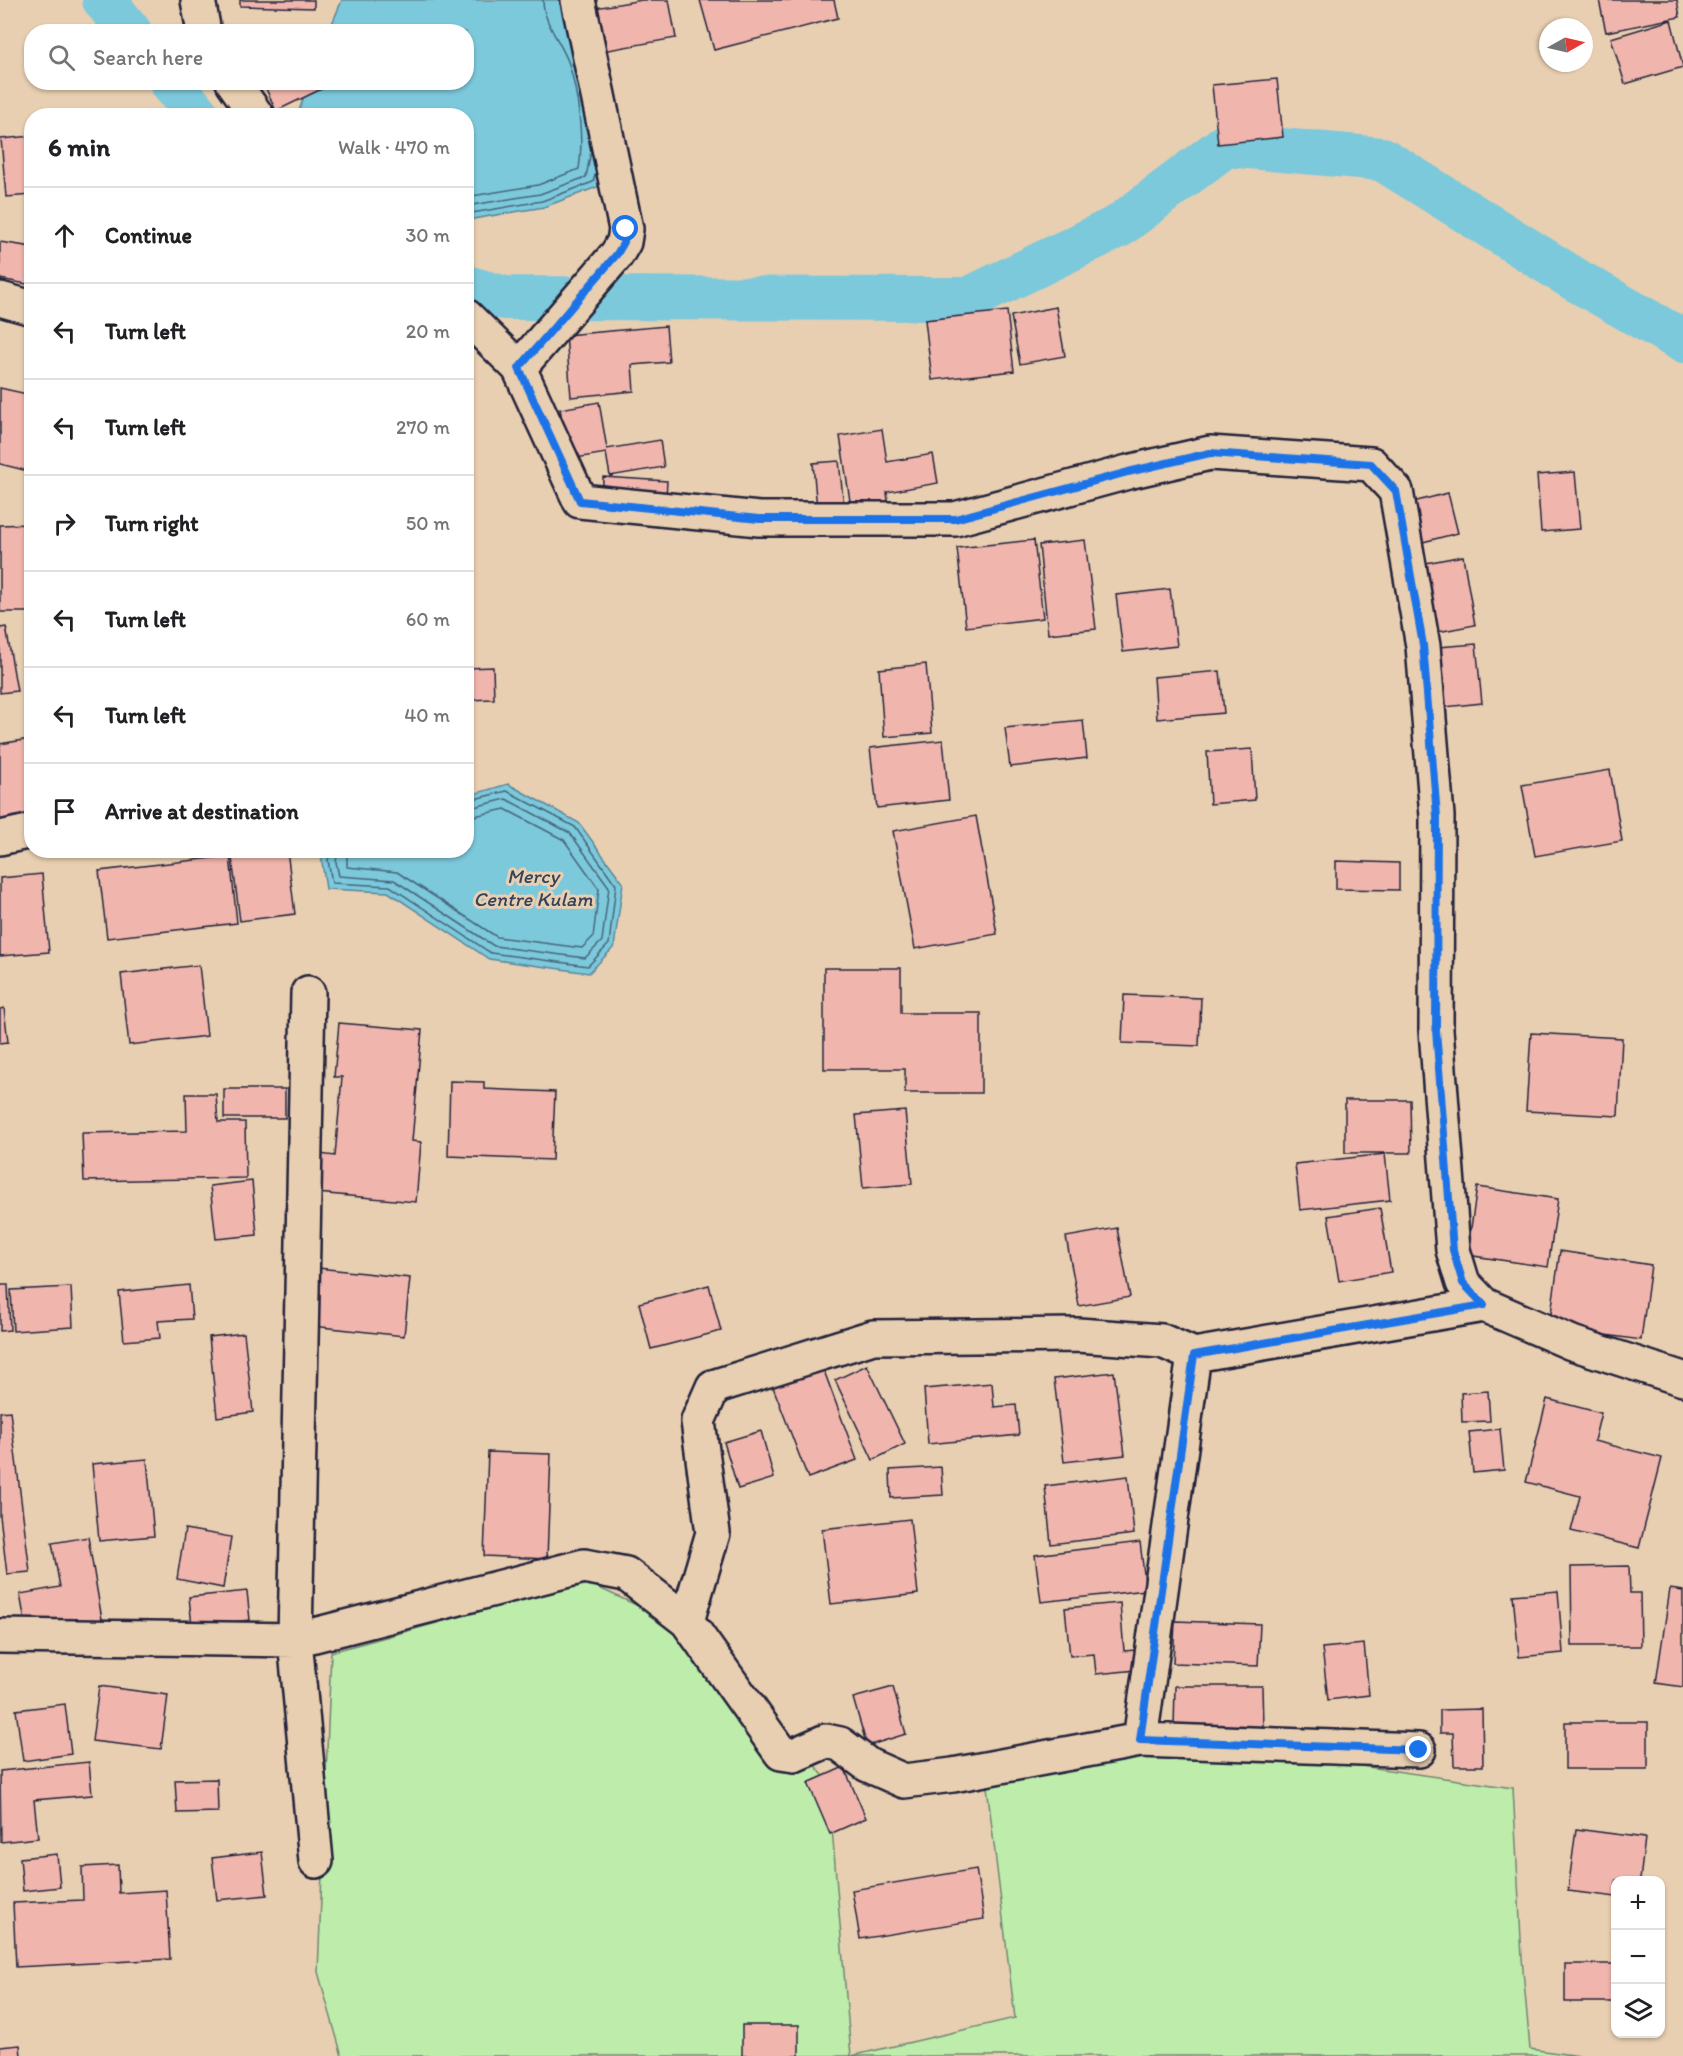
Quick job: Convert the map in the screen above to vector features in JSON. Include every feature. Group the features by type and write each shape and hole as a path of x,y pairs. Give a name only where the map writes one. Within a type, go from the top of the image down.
{"street":[{"path":"198,0 202,24"},
{"path":"519,368 617,254 625,236 624,215 578,0"},
{"path":"239,90 251,108"},
{"path":"474,324 519,368 580,501 759,519 955,519 1128,472 1210,453 1371,464 1396,491 1423,645 1437,816 1436,1030 1453,1250 1463,1283 1484,1305 1572,1343 1683,1379"},
{"path":"0,838 24,833"},
{"path":"308,993 295,1640 316,1861"},
{"path":"687,1621 713,1533 698,1421 713,1387 873,1337 1078,1335 1162,1341 1194,1355 1484,1305"},
{"path":"1140,1740 1194,1355"},
{"path":"0,1636 295,1640 584,1566 626,1574 687,1621 781,1753 794,1755 826,1741 840,1744 868,1764 904,1781 953,1775 1140,1740 1419,1750"}],"green space":[{"path":"586,1582 704,1636 828,1781 851,2056 342,2056 318,1972 331,1652"},
{"path":"1231,1747 1513,1788 1522,1958 1530,2049 1580,2056 851,2056 1015,2018 986,1778"}],"water":[{"path":"342,0 564,0 606,145 600,186 544,207 474,219 474,108 300,108 306,90 474,90 474,24 332,24"},
{"name":"Mercy Centre Kulam","path":"508,784 579,823 623,883 614,947 589,973 489,959 388,892 326,889 321,858 474,858 474,794"}],"building":[{"path":"240,0 314,0 314,8 240,6"},
{"path":"642,0 669,0 676,38 597,52 589,9"},
{"path":"700,0 834,0 838,18 714,50"},
{"path":"1599,0 1677,0 1680,17 1606,32"},
{"path":"1671,20 1683,67 1625,84 1611,38"},
{"path":"1277,79 1283,137 1218,144 1212,85"},
{"path":"267,90 319,90 282,108 275,108"},
{"path":"24,137 24,196 6,197 1,139"},
{"path":"0,242 24,246 24,284 0,279"},
{"path":"1056,307 1065,356 1020,364 1011,316"},
{"path":"1007,311 1014,371 932,380 925,320"},
{"path":"666,326 669,362 632,365 634,391 571,397 566,335"},
{"path":"0,388 24,393 24,470 0,464"},
{"path":"599,402 607,449 660,440 664,467 610,476 606,453 570,459 560,409"},
{"path":"882,429 887,462 933,454 938,483 887,492 889,508 852,514 840,436"},
{"path":"839,461 844,507 817,510 813,463"},
{"path":"1575,472 1580,529 1541,532 1537,475"},
{"path":"603,477 667,481 665,515 602,511"},
{"path":"1448,493 1458,533 1419,543 1409,503"},
{"path":"24,524 24,612 0,612 0,525"},
{"path":"1034,540 1043,618 966,627 957,548"},
{"path":"1085,540 1096,629 1048,634 1039,545"},
{"path":"1463,556 1475,625 1427,634 1415,565"},
{"path":"1170,589 1177,646 1123,652 1116,595"},
{"path":"6,627 17,691 0,693 0,628"},
{"path":"1476,644 1482,703 1445,707 1438,647"},
{"path":"926,664 932,733 884,737 879,669"},
{"path":"493,667 494,699 474,700 474,668"},
{"path":"1220,671 1224,713 1157,719 1154,677"},
{"path":"1083,720 1087,758 1010,767 1005,728"},
{"path":"24,740 24,842 0,846 0,744"},
{"path":"943,740 949,800 877,808 870,748"},
{"path":"1252,749 1255,800 1210,804 1207,752"},
{"path":"1610,770 1622,841 1535,856 1522,785"},
{"path":"976,816 997,934 915,949 893,831"},
{"path":"230,858 237,923 107,938 99,871"},
{"path":"232,858 288,858 295,914 240,921"},
{"path":"1336,861 1399,863 1399,890 1336,889"},
{"path":"42,874 49,952 0,956 0,878"},
{"path":"199,965 207,1036 129,1045 121,974"},
{"path":"824,968 901,968 901,1013 981,1013 981,1093 905,1093 905,1069 824,1069"},
{"path":"1124,995 1201,998 1199,1046 1122,1043"},
{"path":"4,1008 8,1042 0,1043 0,1009"},
{"path":"339,1023 422,1030 412,1141 421,1142 416,1202 317,1193 320,1154 335,1156 342,1077 334,1077"},
{"path":"1531,1033 1622,1038 1618,1116 1526,1111"},
{"path":"450,1081 484,1082 484,1089 555,1092 552,1160 448,1156"},
{"path":"224,1089 285,1089 285,1118 224,1118"},
{"path":"186,1094 216,1094 218,1122 245,1122 246,1178 84,1181 82,1133 187,1131"},
{"path":"1345,1100 1410,1100 1411,1153 1345,1153"},
{"path":"905,1111 912,1184 863,1188 856,1115"},
{"path":"1385,1154 1390,1200 1300,1210 1295,1164"},
{"path":"252,1181 257,1235 216,1239 210,1186"},
{"path":"1477,1187 1558,1199 1548,1267 1467,1255"},
{"path":"1380,1208 1391,1272 1339,1281 1328,1216"},
{"path":"1117,1228 1130,1297 1079,1306 1066,1237"},
{"path":"1560,1251 1651,1265 1641,1340 1549,1327"},
{"path":"309,1267 410,1278 404,1336 303,1325"},
{"path":"0,1285 8,1285 10,1330 0,1331"},
{"path":"189,1285 192,1319 158,1321 160,1338 124,1341 119,1292"},
{"path":"709,1285 721,1331 651,1349 639,1303"},
{"path":"71,1287 73,1327 13,1331 11,1290"},
{"path":"244,1333 253,1412 217,1417 209,1337"},
{"path":"867,1365 905,1444 873,1460 835,1380"},
{"path":"823,1368 857,1460 808,1478 773,1387"},
{"path":"1114,1372 1125,1455 1064,1462 1054,1379"},
{"path":"992,1383 994,1407 1016,1405 1019,1435 928,1444 924,1389"},
{"path":"1488,1391 1490,1421 1462,1422 1461,1393"},
{"path":"1547,1399 1601,1413 1594,1441 1662,1458 1639,1548 1571,1531 1580,1496 1526,1482"},
{"path":"10,1411 30,1572 7,1574 0,1516 0,1412"},
{"path":"1500,1429 1504,1470 1473,1473 1469,1432"},
{"path":"761,1431 774,1478 738,1489 724,1442"},
{"path":"488,1452 551,1454 547,1559 484,1556"},
{"path":"147,1459 154,1536 99,1541 92,1464"},
{"path":"941,1467 943,1495 891,1498 890,1470"},
{"path":"1128,1476 1134,1534 1051,1544 1045,1486"},
{"path":"910,1519 918,1594 831,1604 822,1529"},
{"path":"185,1529 231,1537 223,1588 177,1579"},
{"path":"88,1537 105,1637 30,1650 20,1594 60,1587 52,1543"},
{"path":"1140,1542 1146,1590 1041,1602 1035,1555"},
{"path":"1629,1566 1630,1593 1640,1593 1641,1646 1572,1646 1571,1567"},
{"path":"1670,1589 1683,1591 1683,1687 1656,1683"},
{"path":"247,1591 250,1620 192,1626 189,1597"},
{"path":"1558,1591 1563,1653 1519,1657 1513,1595"},
{"path":"1120,1603 1124,1651 1135,1650 1137,1670 1096,1674 1094,1654 1070,1656 1065,1608"},
{"path":"1175,1621 1260,1624 1258,1666 1173,1663"},
{"path":"1364,1644 1369,1695 1328,1700 1322,1648"},
{"path":"99,1686 168,1695 161,1749 92,1741"},
{"path":"1175,1686 1262,1686 1263,1728 1174,1728"},
{"path":"893,1687 906,1734 867,1746 853,1698"},
{"path":"65,1704 71,1754 23,1761 16,1710"},
{"path":"1482,1709 1483,1766 1454,1766 1453,1733 1440,1733 1440,1710"},
{"path":"1565,1722 1648,1722 1648,1769 1565,1769"},
{"path":"89,1762 92,1795 34,1800 38,1838 1,1842 0,1771"},
{"path":"844,1767 866,1818 830,1834 808,1783"},
{"path":"217,1779 218,1812 177,1813 175,1780"},
{"path":"1576,1829 1645,1838 1640,1876 1611,1876 1611,1896 1568,1891"},
{"path":"262,1852 267,1895 217,1900 212,1858"},
{"path":"57,1854 60,1887 23,1891 20,1858"},
{"path":"118,1865 119,1893 166,1890 170,1959 16,1967 13,1903 83,1900 82,1867"},
{"path":"976,1869 984,1919 860,1939 852,1890"},
{"path":"1565,1964 1611,1964 1611,2002 1565,2002"},
{"path":"742,2025 799,2025 799,2056 742,2056"},
{"path":"20,2045 21,2056 0,2056 0,2047"}],"waterway":[{"path":"104,0 124,24"},
{"path":"177,90 192,108"},
{"path":"474,289 505,298 968,299 1119,226 1226,145 1382,159 1576,280 1683,341"}],"route":[{"path":"626,229 624,242 617,254 519,368 580,501 759,519 955,519 1128,472 1210,453 1371,464 1396,491 1423,645 1437,816 1436,1030 1453,1250 1463,1283 1484,1305 1194,1355 1140,1740 1419,1750"}]}
